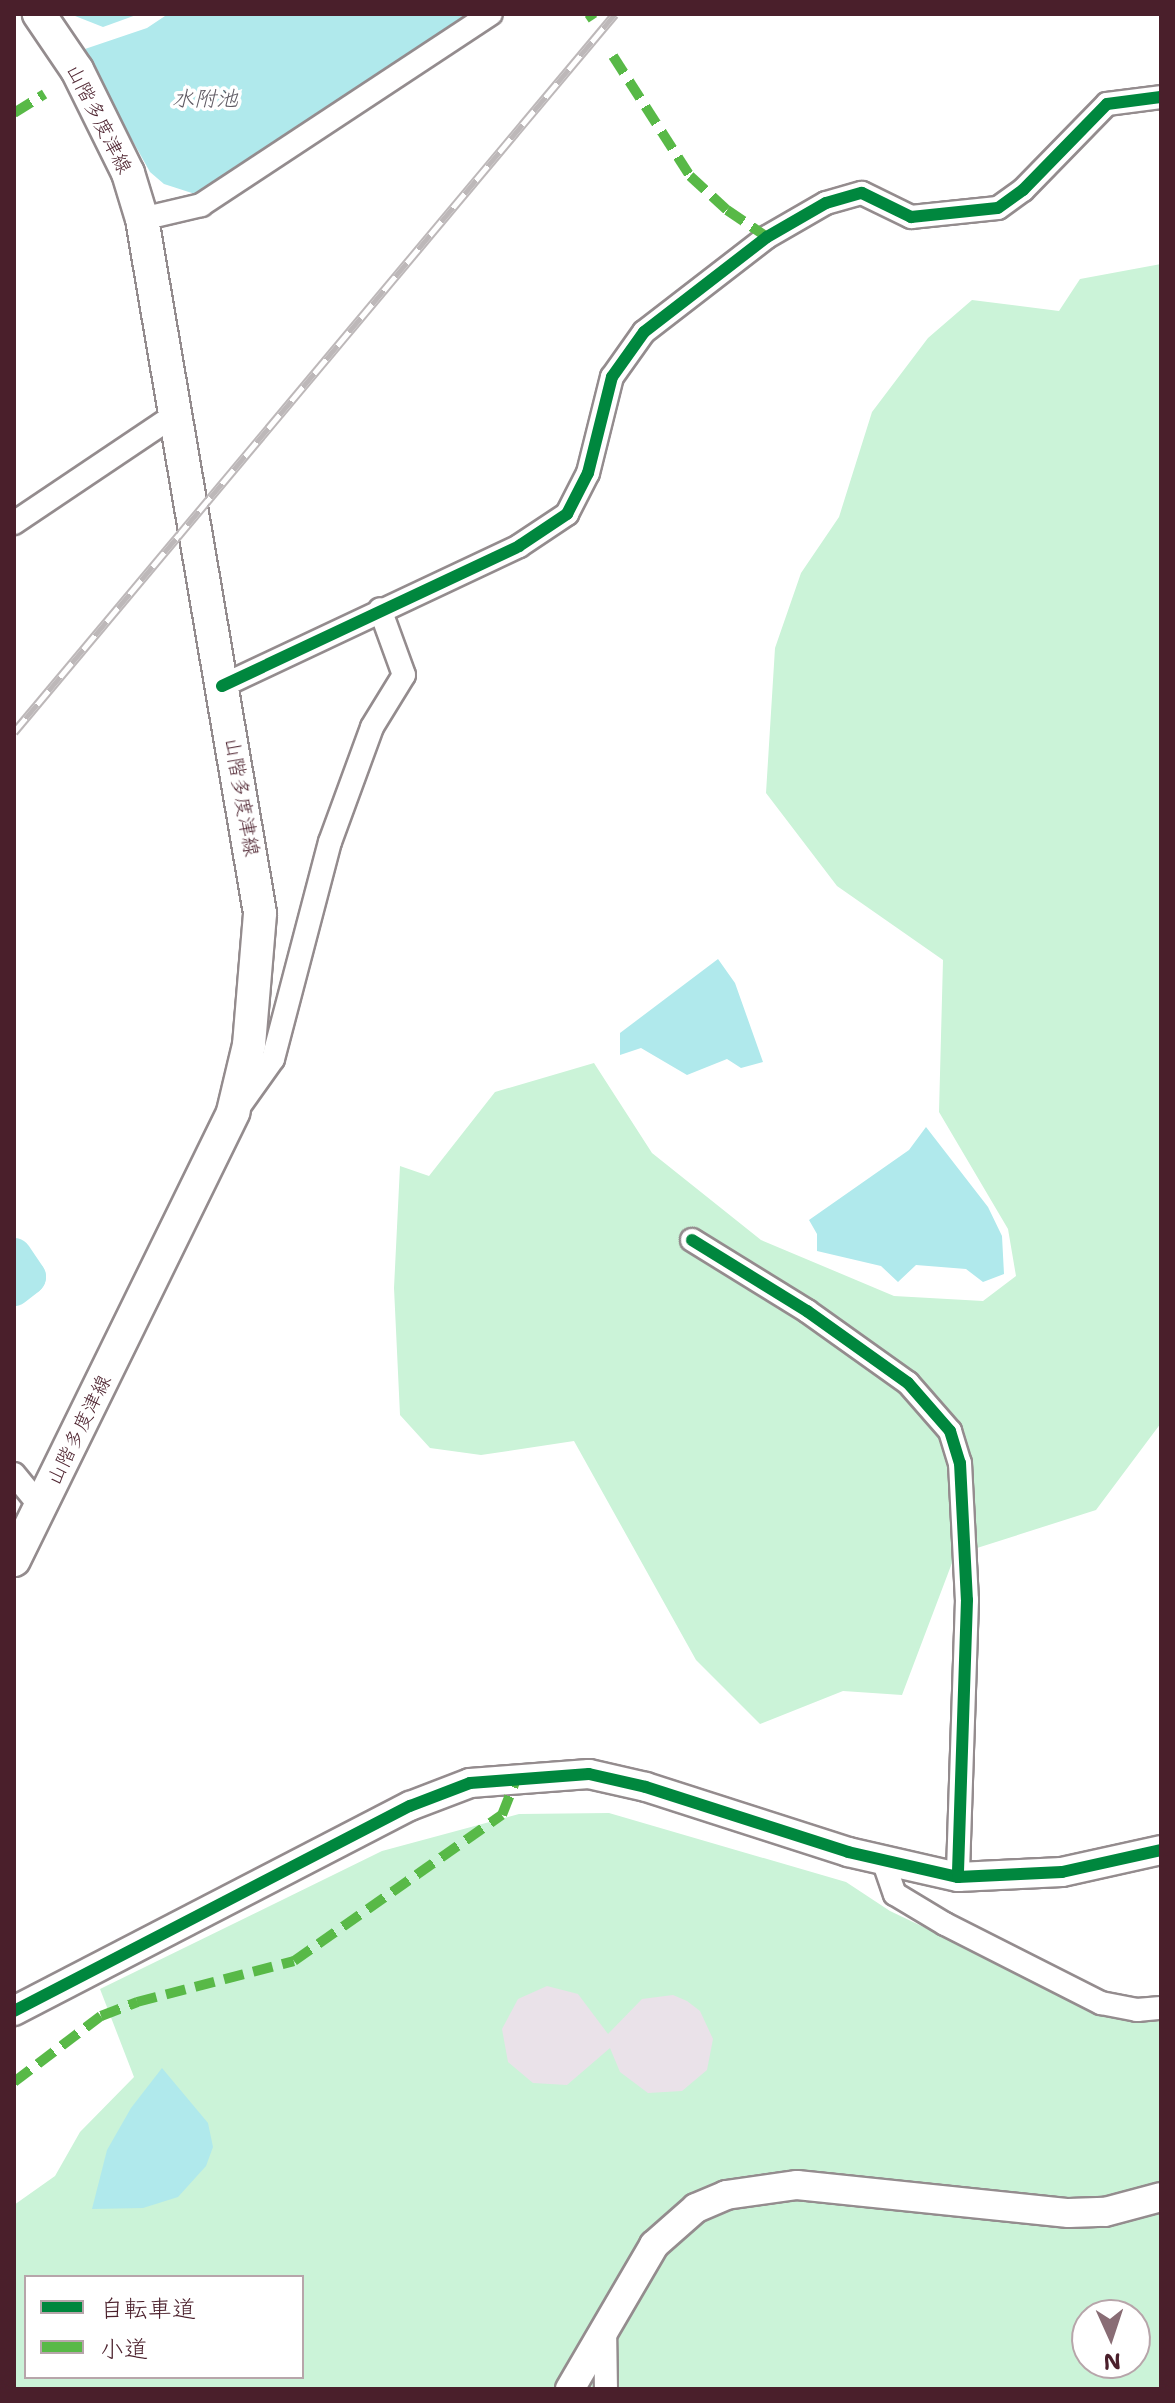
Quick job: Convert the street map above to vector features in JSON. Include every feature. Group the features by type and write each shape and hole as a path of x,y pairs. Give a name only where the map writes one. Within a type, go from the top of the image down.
{"main road":[{"name":"山階多度津線","path":"14,1560 233,1112 249,1045 260,913 142,219 128,173 77,70 39,14"}],"street":[{"path":"142,219 201,205 491,14"},
{"path":"222,686 292,657 380,609 519,546 567,514 588,473 612,377 644,332 767,237 826,203 862,193 911,217 998,208 1023,190 1107,104 1161,97"},
{"path":"14,523 175,415"},
{"path":"233,1112 248,1099 273,1059 330,842 372,727 404,675 380,609"},
{"path":"692,1240 807,1311 908,1383 950,1431 960,1463 967,1600 958,1877"},
{"path":"14,1474 41,1507"},
{"path":"14,2011 410,1806 470,1783 589,1774 646,1787 883,1860 958,1877 1062,1872 1161,1850"},
{"path":"883,1860 895,1894 945,1924 1101,2003 1137,2010 1161,2008"},
{"path":"570,2389 605,2321 672,2225 726,2195 797,2185 1069,2213 1105,2212 1161,2197"},
{"path":"605,2321 606,2389"}],"green space":[{"path":"1161,264 1161,1423 1096,1510 955,1555 902,1695 843,1691 760,1724 696,1660 574,1441 481,1455 430,1448 400,1415 394,1288 400,1166 429,1176 495,1092 594,1063 652,1153 761,1240 894,1296 983,1301 1016,1276 1008,1229 939,1112 943,960 837,886 766,793 775,648 801,573 839,517 872,412 928,338 972,300 1059,311 1080,279"},
{"path":"609,1813 846,1882 890,1911 1100,2011 1161,2019 1161,2389 14,2389 14,2205 55,2176 80,2132 134,2077 100,1989 382,1851 519,1814"}],"water":[{"path":"70,14 139,14 103,27"},
{"name":"水附池","path":"168,14 483,14 215,193 195,194 164,184 150,172 82,50 147,28"},
{"path":"718,959 735,983 763,1062 741,1068 727,1059 687,1075 641,1048 620,1055 620,1033"},
{"path":"926,1127 988,1207 1002,1236 1004,1274 983,1282 966,1269 916,1265 898,1282 881,1266 817,1251 817,1234 809,1220 909,1150"},
{"path":"162,2068 208,2123 213,2147 206,2166 178,2197 143,2208 92,2209 107,2150 131,2108"}],"building":[{"path":"547,1986 578,1994 608,2034 642,1999 673,1995 687,2001 700,2011 713,2039 707,2070 682,2091 648,2093 620,2072 610,2048 567,2085 533,2083 508,2062 502,2029 518,1999"}],"waterway":[{"path":"14,1256 28,1277 14,1288"}],"railway":[{"path":"14,732 615,14"}],"marked path":[{"path":"589,14 593,20"},
{"path":"613,56 690,176 727,210 767,237"},
{"path":"14,113 45,94"},
{"path":"14,2082 101,2016 137,2002 294,1961 502,1815 517,1777"}],"cycle path":[{"path":"222,686 519,546 567,514 588,473 612,377 644,332 767,237 826,203 862,193 911,217 998,208 1023,190 1107,104 1161,97"},
{"path":"692,1240 807,1311 908,1383 950,1431 960,1463 967,1600 958,1877"},
{"path":"14,2011 410,1806 470,1783 589,1774 646,1787 848,1852 958,1877 1062,1872 1161,1850"}]}
